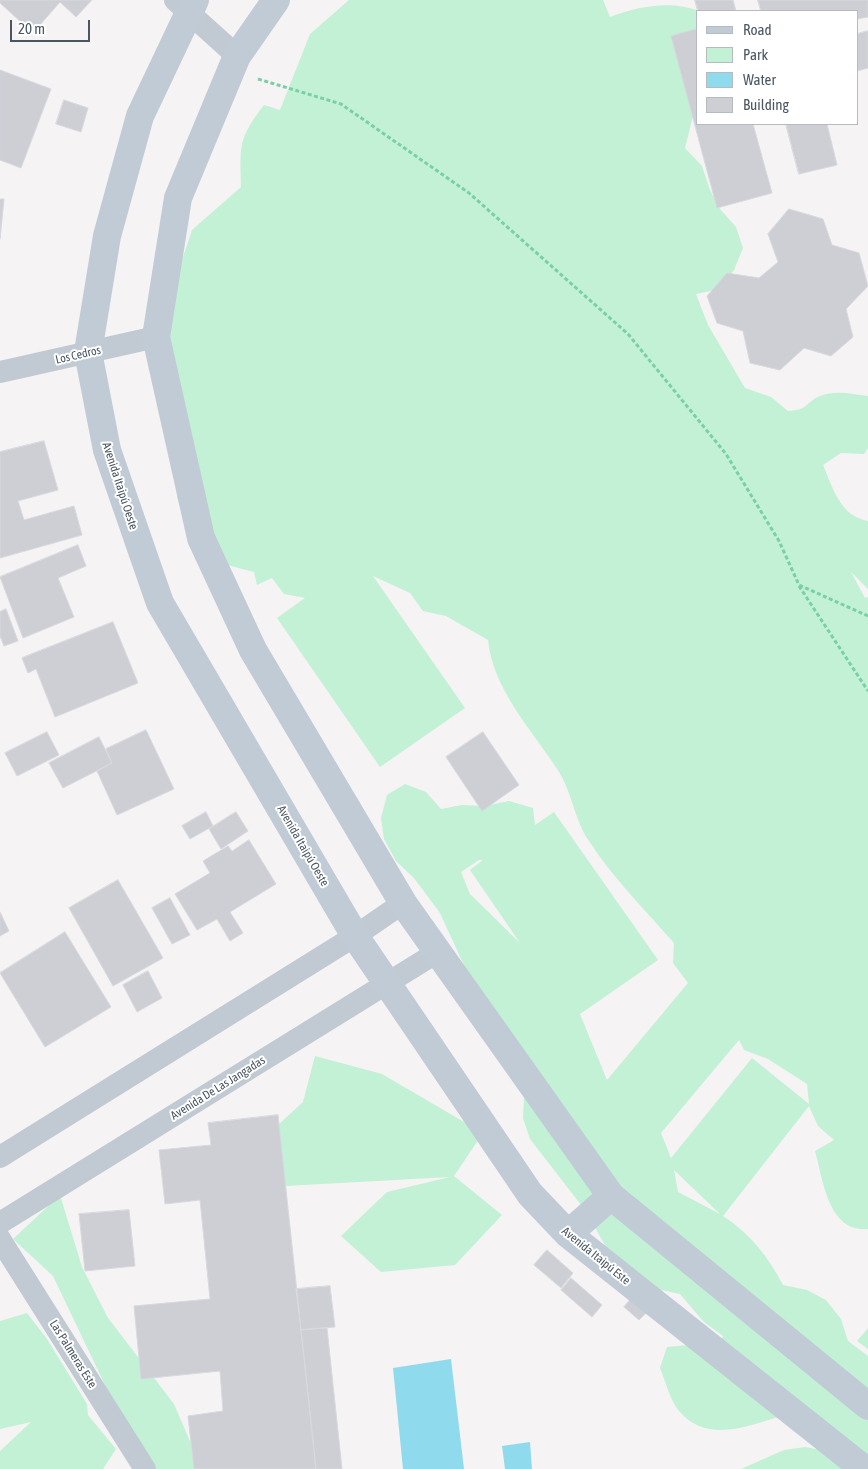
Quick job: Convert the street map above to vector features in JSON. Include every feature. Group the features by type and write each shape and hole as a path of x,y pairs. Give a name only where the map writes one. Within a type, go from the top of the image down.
{"street":[{"path":"276,0 234,63 178,198 156,337 200,538 253,650 403,903 436,953 611,1196 868,1406"},
{"path":"186,4 234,63"},
{"name":"Avenida Itaipú Oeste","path":"186,4 140,116 107,236 88,352 106,450 160,603 355,936"},
{"name":"Los Cedros","path":"0,372 156,337"},
{"path":"0,1158 355,936 403,903"},
{"name":"Avenida Itaipú Este","path":"355,936 530,1194 568,1234 864,1469"},
{"name":"Avenida De Las Jangadas","path":"0,1223 436,953"},
{"path":"568,1234 611,1196"},
{"name":"Las Palmeras Este","path":"0,1239 145,1469"}],"path":[{"path":"234,63 341,104 469,193 628,334 726,454 779,540 799,585 868,691"},
{"path":"799,585 868,616"}],"green space":[{"path":"349,0 603,0 610,17 643,7 666,5 696,10 696,104 685,148 702,166 710,190 720,209 736,227 743,248 734,270 719,289 696,294 708,325 745,388 771,397 788,411 803,408 826,394 844,393 868,396 868,448 864,454 841,453 823,465 834,492 844,507 858,518 868,521 868,589 851,572 865,598 868,597 868,1229 855,1228 844,1222 829,1202 815,1151 834,1140 818,1126 809,1106 723,1216 742,1230 758,1247 772,1265 783,1285 807,1290 826,1300 841,1319 848,1341 868,1356 868,1455 784,1415 757,1424 729,1430 715,1430 702,1427 690,1421 679,1411 670,1396 660,1368 667,1347 689,1345 712,1355 723,1336 704,1322 680,1294 657,1289 606,1247 585,1210 530,1139 523,1118 524,1096 440,913 414,878 396,861 384,839 381,818 387,795 405,784 426,792 441,809 462,805 484,806 509,801 533,808 535,825 554,812 658,960 580,1014 607,1080 688,983 673,963 674,943 619,881 598,855 584,833 559,772 506,693 491,658 488,640 446,616 423,611 410,593 373,576 465,708 380,767 277,618 305,598 284,594 272,578 257,585 254,572 227,565 183,517 177,497 186,475 163,303 179,269 192,230 241,187 242,143 249,126 264,105 280,110 310,34","holes":["479,860 483,860 470,870 520,943 470,894 461,872","739,1040 744,1050 768,1059 807,1084 809,1104 752,1058 671,1158 661,1133","674,1170 720,1214 678,1192"]},
{"path":"315,1056 382,1074 483,1133 454,1176 502,1215 455,1265 381,1272 341,1236 387,1192 450,1177 285,1186 279,1124 303,1102"},
{"path":"60,1195 82,1267 108,1318 174,1404 202,1469 145,1469 53,1276 13,1239"},
{"path":"27,1313 47,1339 87,1404 88,1415 116,1449 103,1469 0,1469 0,1451 31,1422 0,1429 0,1321"},
{"path":"868,1328 868,1349 857,1341"},
{"path":"805,1447 826,1451 868,1469 741,1469 784,1450"}],"water":[{"path":"451,1359 464,1469 403,1469 393,1368"},
{"path":"530,1442 532,1469 505,1469 502,1446"}],"building":[{"path":"0,0 92,0 76,17 60,2 33,33 0,3"},
{"path":"695,0 733,0 736,10 698,10"},
{"path":"758,0 868,0 868,17 858,19 858,10 761,10"},
{"path":"696,29 696,125 753,125 772,193 717,208 671,36"},
{"path":"868,31 868,68 858,71 858,34"},
{"path":"0,70 51,89 21,168 0,160"},
{"path":"64,100 88,108 81,132 56,124"},
{"path":"786,125 827,125 837,165 799,174"},
{"path":"0,199 4,199 0,239"},
{"path":"789,209 823,219 832,245 859,253 868,286 846,309 853,337 831,356 804,348 780,370 750,363 743,331 717,323 707,296 727,273 759,278 778,262 768,234"},
{"path":"44,441 58,490 18,501 24,520 74,506 82,535 0,558 0,452"},
{"path":"78,545 86,566 58,578 74,617 23,638 0,577"},
{"path":"6,609 18,641 4,646 0,636 0,612"},
{"path":"113,622 138,683 55,717 36,669 28,673 22,658"},
{"path":"146,730 174,789 117,815 97,771 112,763 106,749"},
{"path":"47,732 59,755 17,776 5,753"},
{"path":"483,732 519,785 482,811 446,757"},
{"path":"99,737 112,763 63,788 49,763"},
{"path":"206,812 213,826 190,839 182,826"},
{"path":"236,812 248,831 221,849 209,829"},
{"path":"249,840 276,884 230,912 243,933 230,941 217,919 197,930 175,894 210,873 203,861 228,846 232,851"},
{"path":"118,880 163,958 113,986 69,908"},
{"path":"170,898 190,935 172,944 152,908"},
{"path":"0,912 9,931 0,936"},
{"path":"65,932 111,1007 45,1047 0,973"},
{"path":"148,971 162,998 137,1012 123,985"},
{"path":"278,1115 316,1469 194,1469 188,1416 223,1411 220,1371 141,1379 134,1306 210,1299 200,1200 165,1204 159,1150 211,1145 208,1123"},
{"path":"129,1210 135,1266 85,1271 79,1214"},
{"path":"547,1250 573,1273 561,1288 534,1265"},
{"path":"571,1278 602,1305 592,1317 561,1290"},
{"path":"330,1286 335,1327 301,1330 296,1289"},
{"path":"631,1299 646,1313 639,1320 624,1307"},
{"path":"327,1328 342,1469 316,1469 301,1330"}]}
